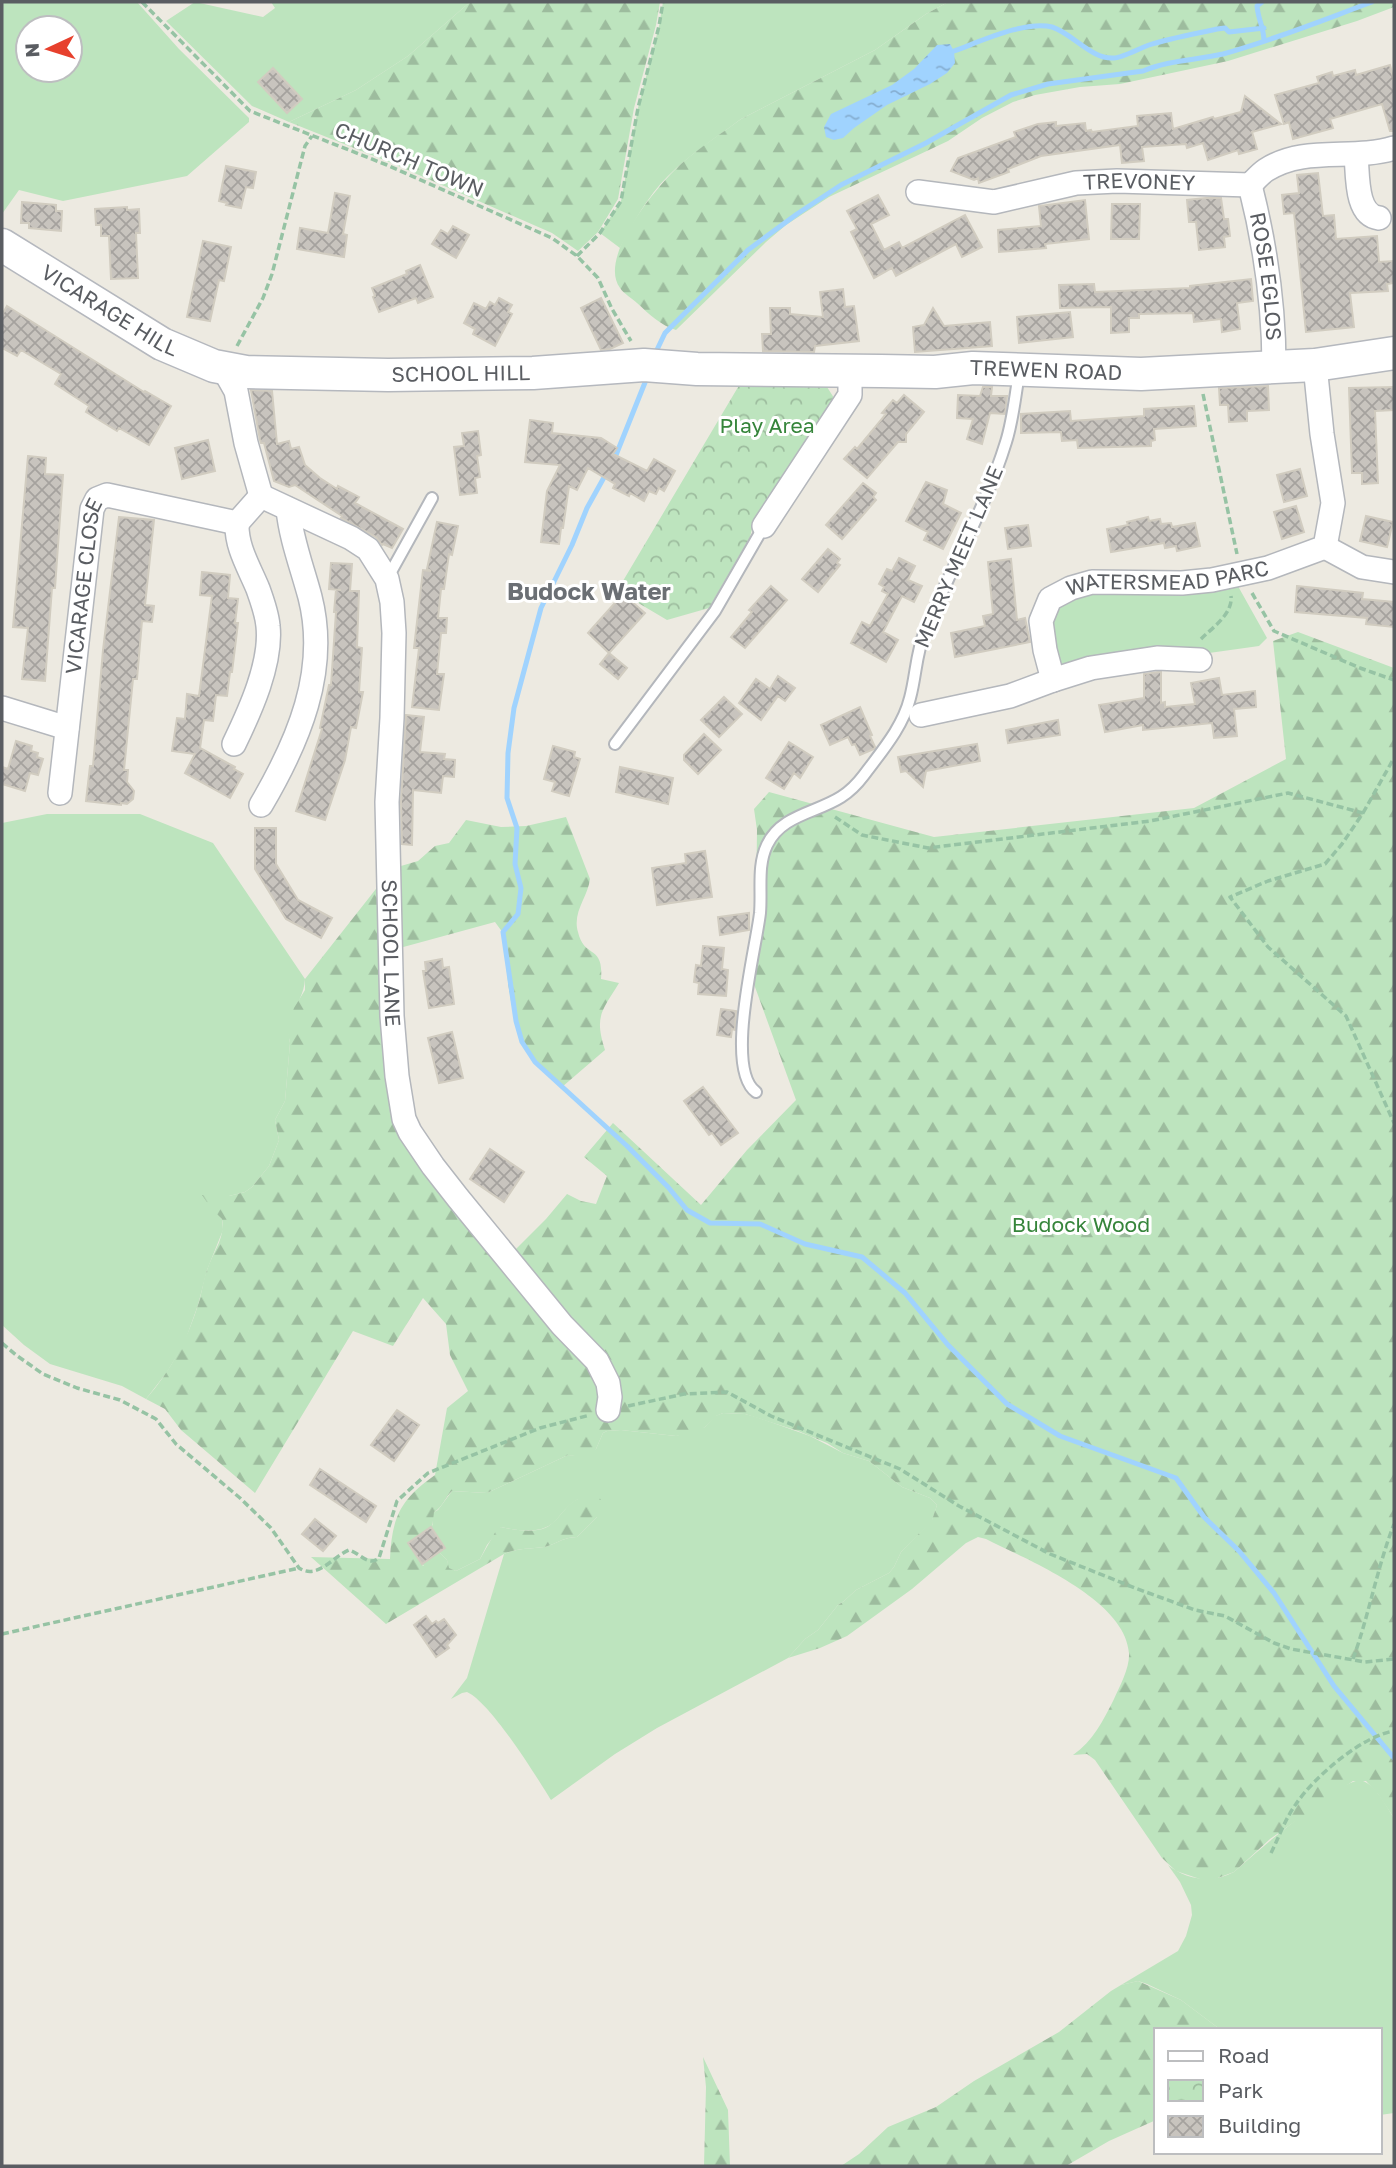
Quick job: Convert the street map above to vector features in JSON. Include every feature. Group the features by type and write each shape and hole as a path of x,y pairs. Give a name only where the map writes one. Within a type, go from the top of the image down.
{"street":[{"path":"1250,185 1266,170 1305,155 1356,155 1394,148"},
{"path":"1356,155 1361,203 1369,214 1379,218"},
{"name":"TREVONEY","path":"918,192 994,202 1076,183 1117,181 1250,185"},
{"name":"ROSE EGLOS","path":"1250,185 1267,277 1273,324 1274,367"},
{"name":"VICARAGE HILL","path":"2,246 147,335 177,351 223,368"},
{"name":"TREWEN ROAD","path":"697,369 935,372 973,368 1122,375 1315,365 1394,353"},
{"name":"SCHOOL HILL","path":"223,368 246,372 413,375 533,373 645,365 697,369"},
{"path":"1315,365 1333,503 1325,547 1362,567 1394,572"},
{"path":"223,368 236,391 246,443 261,496 237,523 238,546 261,598 268,625 273,631 244,737"},
{"path":"764,526 850,395 850,371"},
{"name":"VICARAGE CLOSE","path":"60,793 92,509 97,499 107,495 237,523"},
{"name":"SCHOOL LANE","path":"261,496 351,538 368,549 387,579 394,633 393,718 387,802 392,1016 404,1119 433,1166 458,1198 562,1325 597,1361 608,1383 608,1410"},
{"path":"261,804 289,757 301,725 314,665 315,631 310,598 295,549 288,509"},
{"name":"WATERSMEAD PARC","path":"1053,680 1041,621 1050,599 1071,588 1092,582 1182,583 1226,577 1268,568 1325,547"},
{"path":"921,715 1010,696 1091,668 1157,657 1194,660"},
{"path":"2,708 67,728"}],"lane":[{"name":"MERRY MEET LANE","path":"756,1092 745,1079 741,1044 760,913 761,864 769,841 783,824 843,797 861,779 886,745 908,707 920,642 1001,459 1011,421 1019,371"},
{"path":"387,579 432,498"},
{"path":"615,744 715,611 764,526"}],"path":[{"name":"CHURCH TOWN","path":"142,2 250,111 387,165 552,238 577,256 598,278 612,309 645,365"},
{"path":"577,256 600,233 621,201 638,107 663,2"},
{"path":"223,368 251,321 272,274 305,146 312,136"},
{"path":"1194,660 1190,650 1231,606 1226,577"},
{"path":"1394,758 1363,813 1325,863 1268,881 1230,897 1268,947 1346,1016 1394,1123"},
{"path":"820,807 863,835 928,848 1150,821 1288,793 1363,813"},
{"path":"2,1343 43,1374 120,1400 156,1419 176,1444 271,1528 299,1568 306,1572 316,1572 349,1550 369,1562 375,1561 381,1555 397,1501 432,1470 540,1428 608,1410 684,1394 727,1392 771,1416 900,1469 959,1506 1050,1554 1195,1610 1225,1616 1274,1643 1291,1649 1365,1662 1394,1659"},
{"path":"1353,1660 1383,1553 1394,1524"},
{"path":"2,1634 299,1568"},
{"path":"1271,1853 1289,1815 1322,1775 1370,1740 1380,1734 1394,1731"}],"green space":[{"path":"2,2 137,2 179,49 249,118 249,122 187,176 63,201 19,190 2,214"},
{"path":"195,2 263,17 275,8 271,2 470,2 408,56 356,90 289,122 252,106 166,21"},
{"path":"470,2 660,2 634,108 618,199 598,232 578,251 552,233 289,122 356,90 408,56"},
{"path":"663,2 948,2 875,50 741,119 703,146 676,168 653,193 620,248 600,233 621,201 638,108"},
{"path":"948,2 1394,2 1394,7 1228,61 1120,84 1080,87 1035,95 1013,102 982,118 948,141 829,197 786,225 676,330 655,319 620,288 615,275 623,241 646,204 681,164 741,119 875,50"},
{"name":"Play Area","path":"744,377 807,379 827,387 836,401 753,525 750,537 709,608 667,620 640,604 620,586"},
{"path":"1234,579 1267,638 1259,646 1059,674 1050,658 1053,600 1072,591"},
{"name":"Budock Wood","path":"1298,632 1394,668 1394,1818 1366,1781 1353,1781 1270,1839 1234,1872 1215,1879 1200,1879 1176,1871 1162,1858 1095,1760 1087,1754 1073,1755 1097,1730 1122,1682 1129,1658 1123,1633 1111,1615 1093,1599 1048,1570 986,1539 978,1537 966,1543 912,1589 847,1636 788,1658 805,1639 818,1630 838,1605 856,1590 889,1573 901,1552 932,1520 937,1505 930,1498 902,1487 869,1461 843,1453 798,1431 745,1414 723,1413 695,1433 676,1436 607,1431 603,1433 596,1449 588,1458 568,1455 487,1493 452,1491 434,1512 432,1529 408,1543 423,1566 439,1552 447,1560 449,1568 456,1571 480,1559 497,1529 501,1527 540,1530 552,1524 580,1498 599,1497 603,1503 597,1517 577,1537 544,1547 504,1554 386,1624 311,1557 390,1559 393,1532 400,1511 413,1493 435,1475 447,1408 468,1391 450,1355 446,1324 423,1298 393,1346 353,1331 255,1493 181,1430 165,1409 146,1399 171,1365 190,1328 207,1270 222,1232 222,1219 202,1195 229,1196 245,1192 269,1166 279,1140 275,1120 285,1101 290,1043 287,1028 294,1008 305,990 305,979 383,880 395,1107 511,1254 567,1194 596,1204 607,1176 584,1157 613,1123 701,1205 747,1150 796,1100 747,965 756,908 757,830 754,809 769,792 934,837 1194,808 1286,759 1273,641"},
{"path":"47,814 140,814 213,843 305,979 290,1025 285,1101 275,1120 279,1140 269,1166 252,1187 245,1192 229,1196 203,1196 222,1219 223,1230 207,1270 184,1344 146,1399 122,1386 50,1364 2,1325 2,823"},
{"path":"566,817 590,879 577,918 578,932 585,946 600,961 601,979 619,983 608,1000 600,1021 605,1050 562,1087 537,1064 519,1032 511,999 503,933 495,922 396,949 394,868 418,861 435,846 449,843 466,820 501,827 526,826"},
{"path":"723,1413 756,1417 869,1461 902,1487 930,1498 937,1505 932,1521 901,1552 889,1573 856,1590 838,1605 818,1630 805,1639 788,1658 657,1728 551,1800 488,1710 467,1692 451,1699 467,1678 504,1554 544,1547 577,1537 597,1517 578,1499 545,1528 523,1530 501,1527 480,1559 456,1571 448,1568 447,1560 439,1552 424,1566 408,1543 433,1525 434,1512 452,1491 487,1493 568,1455 579,1456 596,1449 603,1433 607,1431 676,1436 705,1427 715,1416"},
{"path":"1359,1780 1370,1785 1394,1818 1394,2113 1382,2115 1382,2028 1218,2028 1181,2000 1147,1984 1138,1981 1121,1985 1178,1951 1186,1936 1192,1915 1191,1905 1168,1865 1183,1874 1200,1879 1226,1876 1345,1785"},
{"path":"1138,1981 1181,2000 1218,2028 1154,2028 1154,2121 1109,2141 1066,2166 841,2166 859,2154 888,2127 936,2107 974,2081 1059,2032 1121,1985"},
{"path":"703,2057 728,2110 730,2166 704,2166 706,2087"}],"water":[{"path":"950,44 955,63 947,73 887,105 843,138 834,140 826,137 824,127 831,114 892,85 914,69 937,45"}],"building":[{"path":"1390,65 1394,81 1394,131 1390,131 1382,104 1330,119 1333,128 1293,139 1289,122 1284,124 1275,95 1319,83 1317,77 1332,72 1333,76 1355,70 1356,75"},
{"path":"273,68 302,99 287,113 258,82"},
{"path":"1245,96 1281,124 1252,132 1257,149 1239,154 1238,150 1208,160 1203,143 1187,148 1186,144 1142,147 1144,161 1122,163 1120,145 1041,156 979,183 978,178 974,180 951,171 958,158 1016,137 1014,132 1038,124 1056,122 1056,126 1085,123 1086,131 1092,132 1138,126 1137,116 1171,113 1173,129 1241,112"},
{"path":"226,166 256,172 253,188 246,187 241,208 219,201"},
{"path":"1318,173 1323,216 1334,215 1336,239 1377,236 1379,262 1394,261 1394,283 1387,284 1388,291 1350,293 1354,327 1306,332 1294,213 1284,214 1282,195 1299,193 1297,175"},
{"path":"335,193 350,196 343,234 347,235 344,257 297,249 300,228 328,233"},
{"path":"878,195 889,215 871,224 884,250 899,242 902,248 965,215 982,247 962,257 956,244 896,276 892,268 874,278 851,232 857,229 847,211"},
{"path":"1221,198 1230,236 1224,237 1225,247 1199,250 1196,222 1189,222 1187,200"},
{"path":"1085,200 1089,239 1045,244 1046,248 999,252 998,230 1041,226 1039,206"},
{"path":"22,202 56,205 56,211 62,211 61,231 29,228 29,223 21,223"},
{"path":"1112,204 1140,204 1139,239 1111,239"},
{"path":"127,207 127,210 139,209 140,233 136,233 138,278 111,279 109,236 101,236 101,225 96,225 95,209"},
{"path":"453,226 469,235 456,258 432,244 441,230 448,234"},
{"path":"203,241 231,247 224,281 219,280 210,321 187,317"},
{"path":"420,265 433,297 418,303 416,298 379,312 372,288 407,274 406,271"},
{"path":"1251,279 1253,301 1237,303 1240,329 1222,332 1221,319 1194,322 1193,313 1139,314 1139,318 1129,318 1129,332 1111,333 1111,307 1060,308 1059,285 1094,284 1095,292 1190,288"},
{"path":"843,289 845,307 854,306 859,341 815,346 814,352 763,351 762,334 771,334 770,308 790,308 790,314 823,317 820,292"},
{"path":"499,298 512,305 508,312 512,314 495,346 473,334 475,329 464,323 474,303 486,309 490,302 495,305"},
{"path":"601,298 623,343 601,350 581,308"},
{"path":"7,306 144,392 171,406 149,445 119,428 117,431 86,412 89,406 55,384 61,374 21,350 17,356 2,348 2,315"},
{"path":"933,308 944,326 990,322 992,346 915,352 913,327 924,325"},
{"path":"1070,312 1073,337 1019,343 1017,317"},
{"path":"1268,386 1269,410 1247,411 1247,421 1229,422 1228,405 1220,405 1219,388"},
{"path":"983,387 992,387 991,396 1007,396 1005,414 990,413 982,444 967,439 973,419 957,418 958,395 980,396"},
{"path":"1394,387 1394,410 1375,411 1378,483 1362,484 1362,473 1352,473 1349,388"},
{"path":"251,390 272,391 277,444 289,441 291,449 299,447 305,465 320,478 337,489 338,486 359,497 355,503 403,529 392,548 382,545 376,537 341,518 342,516 295,485 289,487 274,481 264,443 260,440"},
{"path":"904,395 924,412 906,434 906,442 898,442 867,478 844,459 855,447 857,449 886,414 882,413 893,400 897,403"},
{"path":"1194,406 1196,426 1154,429 1155,440 1151,441 1151,446 1078,448 1077,440 1062,441 1061,432 1021,433 1021,414 1070,411 1071,421 1144,416 1144,409"},
{"path":"530,420 553,423 552,433 601,438 617,448 613,454 647,471 654,459 675,471 664,491 659,488 656,494 649,491 644,501 613,488 615,484 588,468 577,490 569,486 559,544 541,542 547,491 560,465 525,462"},
{"path":"478,431 481,455 477,456 480,477 475,478 477,493 460,495 454,447 464,446 462,433"},
{"path":"208,440 215,471 182,479 175,448"},
{"path":"28,456 46,458 45,474 63,475 45,681 22,679 28,628 13,627"},
{"path":"1300,469 1307,496 1284,502 1277,475"},
{"path":"926,482 947,490 943,504 961,513 943,549 924,540 928,532 906,521"},
{"path":"863,483 876,493 873,497 876,500 842,539 826,525"},
{"path":"1296,506 1304,532 1282,539 1274,512"},
{"path":"1366,516 1393,522 1387,547 1360,541"},
{"path":"119,517 154,520 145,605 154,606 152,622 142,621 124,770 128,770 127,782 134,791 133,799 121,805 86,801 90,766 93,766 103,650"},
{"path":"1148,517 1149,521 1160,519 1161,524 1171,523 1172,527 1195,523 1200,546 1177,551 1176,546 1165,548 1164,543 1111,552 1107,529"},
{"path":"437,522 458,526 452,555 449,554 444,589 441,589 438,618 447,618 446,633 441,633 437,674 444,674 439,710 412,707 419,648 414,648 423,570 431,571 427,569"},
{"path":"1028,525 1031,546 1008,549 1005,528"},
{"path":"828,549 840,559 837,563 840,565 818,592 802,579"},
{"path":"899,558 915,566 908,580 922,586 914,602 902,596 883,632 898,640 886,662 851,643 862,622 870,626 888,594 882,591 884,587 879,584 887,569 892,571"},
{"path":"1011,559 1017,620 1025,618 1030,642 955,657 951,633 985,626 983,616 993,614 988,562"},
{"path":"331,563 352,564 350,591 359,591 357,647 362,648 359,692 363,692 356,728 351,727 345,760 325,820 296,811 322,729 320,728 331,685 336,590 341,590 329,589"},
{"path":"202,572 230,575 228,598 238,599 235,623 238,623 227,696 216,695 213,721 204,720 200,748 243,774 230,798 185,773 195,754 172,751 177,718 185,719 187,694 199,696 212,596 200,595"},
{"path":"771,586 787,600 745,648 731,637 752,612 749,610"},
{"path":"1297,586 1363,593 1362,599 1394,602 1394,627 1366,624 1367,618 1295,612"},
{"path":"623,594 645,613 609,653 588,633"},
{"path":"609,653 627,668 618,679 600,664"},
{"path":"1161,672 1161,703 1165,702 1165,707 1195,704 1191,683 1219,678 1222,695 1255,691 1256,707 1234,709 1237,736 1214,738 1212,723 1143,730 1143,725 1105,732 1099,705 1144,698 1144,674"},
{"path":"778,676 795,688 785,701 778,696 761,720 739,703 756,679 770,689"},
{"path":"724,697 742,714 719,737 701,720"},
{"path":"860,707 872,735 870,736 874,749 860,755 848,737 830,745 821,725"},
{"path":"406,715 424,717 420,752 445,754 444,759 455,760 454,777 443,776 441,793 413,790 412,845 402,844 401,802"},
{"path":"1058,720 1060,735 1008,743 1006,730"},
{"path":"704,734 721,750 698,774 684,760 684,755"},
{"path":"16,741 32,746 31,751 38,753 37,757 43,759 38,775 30,773 25,791 2,784 2,767 8,769"},
{"path":"789,742 813,757 800,778 794,773 784,789 766,778"},
{"path":"977,744 980,761 926,771 923,787 906,771 901,772 898,757"},
{"path":"553,746 575,752 574,757 580,759 569,796 552,791 555,782 544,779"},
{"path":"620,767 673,778 668,804 616,792"},
{"path":"255,828 276,828 276,864 298,900 332,918 321,938 286,919 255,869"},
{"path":"705,851 712,897 657,905 652,868 686,863 685,854"},
{"path":"749,913 749,930 720,935 718,917"},
{"path":"703,946 724,948 722,969 728,970 726,996 698,994 699,983 694,982 696,965 701,966"},
{"path":"442,959 443,968 449,967 454,1004 429,1008 423,971 426,971 425,962"},
{"path":"721,1009 736,1011 735,1030 732,1029 731,1037 717,1035"},
{"path":"452,1032 463,1078 439,1083 428,1038"},
{"path":"703,1087 738,1133 721,1145 712,1133 709,1135 684,1101"},
{"path":"490,1149 524,1172 504,1202 470,1179"},
{"path":"397,1410 419,1425 394,1461 371,1445"},
{"path":"320,1469 376,1506 366,1522 310,1485"},
{"path":"315,1519 336,1536 323,1551 302,1534"},
{"path":"431,1527 445,1548 422,1564 408,1543"},
{"path":"426,1616 432,1624 444,1619 456,1635 447,1645 449,1648 436,1657 414,1625"}],"waterway":[{"path":"1262,2 1257,6 1264,41"},
{"path":"654,356 665,333 748,250 797,214 841,185 926,143 1011,95 1048,84 1143,71 1173,62 1223,54 1372,2"},
{"path":"954,51 1016,29 1041,26 1060,30 1090,51 1114,58 1145,46 1217,29 1225,28 1229,32 1264,28"},
{"path":"614,460 648,375"},
{"path":"607,472 587,508 541,608 514,708 508,753 507,798 517,828 515,864 521,888 518,914 503,932 516,1021 522,1042 535,1062 627,1146 687,1210 710,1223 760,1224 805,1244 862,1257 905,1293 948,1345 1007,1404 1060,1436 1176,1478 1204,1517 1239,1551 1274,1593 1334,1686 1394,1758"}],"district":[{"name":"Budock Water","path":"589,592"}]}
